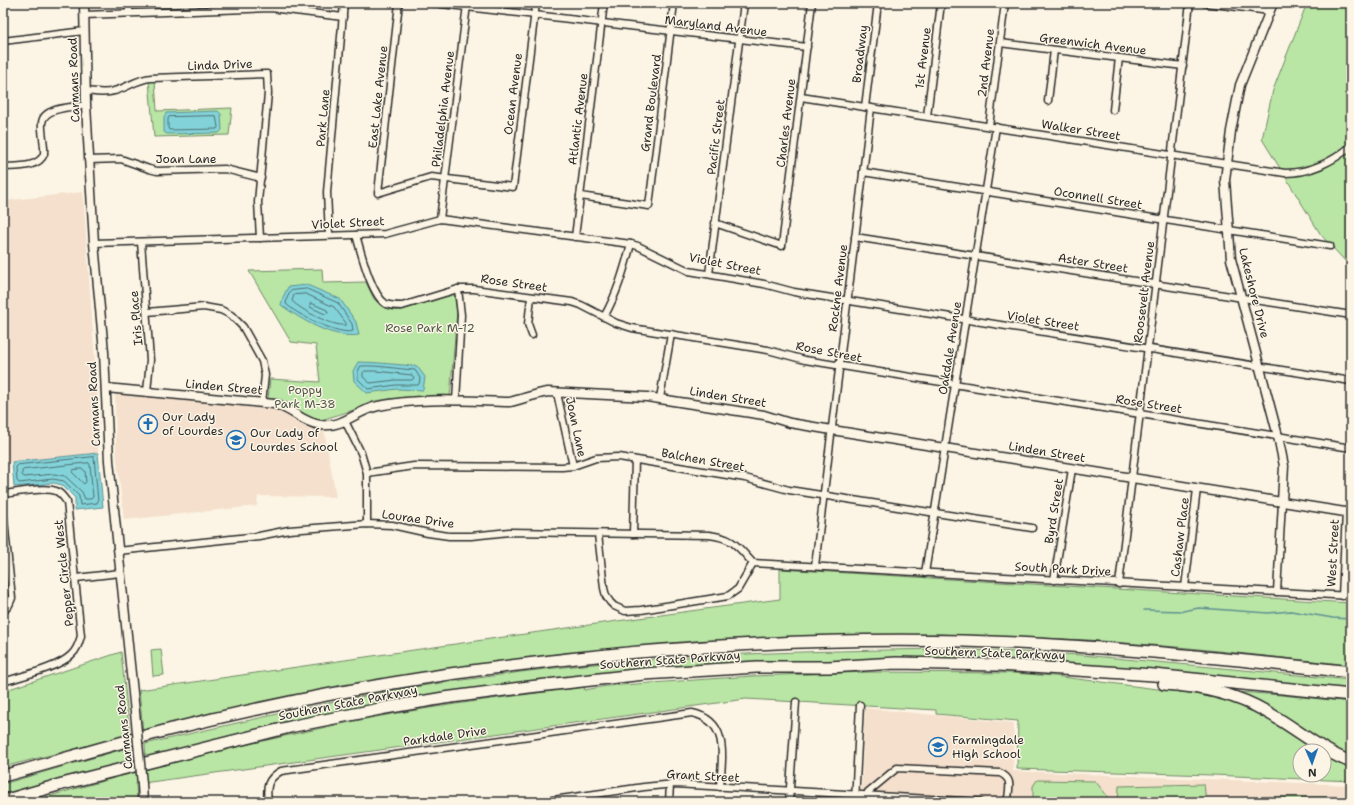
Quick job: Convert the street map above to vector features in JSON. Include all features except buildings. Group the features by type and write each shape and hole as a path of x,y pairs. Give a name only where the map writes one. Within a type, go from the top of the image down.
{"highway":[{"name":"Southern State Parkway","path":"3,776 169,730 343,692 441,675 532,663 701,647 858,640 1067,645 1216,657 1351,672"},
{"name":"Southern State Parkway","path":"3,801 77,780 294,726 385,708 529,686 644,674 757,667 829,667 896,663 1047,667 1204,679 1351,695"},
{"path":"1047,667 1113,679 1174,684 1218,693 1244,701 1267,712 1312,742 1351,762"}],"street":[{"name":"Carmans Road","path":"84,3 85,91 94,243 104,352 109,461 143,802"},
{"path":"129,3 129,12"},
{"name":"Park Lane","path":"329,236 327,192 344,3"},
{"name":"East Lake Avenue","path":"399,3 378,193 431,177 446,179"},
{"name":"Maryland Avenue","path":"433,3 467,5 534,15 807,47"},
{"name":"Ocean Avenue","path":"446,179 513,187 536,3"},
{"name":"Atlantic Avenue","path":"575,237 604,3"},
{"name":"Grand Boulevard","path":"580,196 649,206 674,3"},
{"name":"Pacific Street","path":"709,274 744,3"},
{"name":"Charles Avenue","path":"715,224 782,246 812,3"},
{"name":"Broadway","path":"868,107 878,3"},
{"name":"1st Avenue","path":"926,116 941,3"},
{"name":"2nd Avenue","path":"992,127 1005,3"},
{"name":"Roosevelt Avenue","path":"1119,584 1190,3"},
{"path":"1205,3 1270,11"},
{"name":"Lakeshore Drive","path":"1273,3 1240,86 1231,131 1225,180 1231,259 1278,436 1284,466 1277,592"},
{"name":"Philadelphia Avenue","path":"440,218 467,5"},
{"path":"84,15 277,6 343,16"},
{"path":"3,41 84,31"},
{"name":"Greenwich Avenue","path":"1000,43 1183,66"},
{"path":"1048,101 1054,50"},
{"path":"1113,110 1119,58"},
{"name":"Linda Drive","path":"85,91 113,92 136,81 151,78 267,74 268,93 258,202 260,238"},
{"name":"Walker Street","path":"801,96 1285,173 1296,173 1310,170 1344,153 1351,146"},
{"path":"3,167 38,162 43,158 44,154 42,122 44,117 50,112 58,109 86,105"},
{"name":"Rockne Avenue","path":"815,566 863,172 868,107"},
{"name":"Oakdale Avenue","path":"925,572 986,192 992,127"},
{"name":"Joan Lane","path":"89,160 121,159 149,170 157,171 225,169 260,178"},
{"name":"Oconnell Street","path":"863,172 1330,246"},
{"name":"Violet Street","path":"94,243 384,234 440,218 631,244 689,271 764,284 794,292 1351,381"},
{"name":"Rose Street","path":"356,235 374,290 379,298 386,304 393,306 402,306 458,289 474,289 572,302 616,323 632,328 768,350 805,360 840,366 1351,448"},
{"name":"Aster Street","path":"855,237 1351,315"},
{"name":"Iris Place","path":"141,242 150,360 147,392"},
{"path":"604,317 619,286 631,244"},
{"path":"456,401 461,315 458,289"},
{"path":"531,297 528,324 532,335"},
{"path":"147,312 204,307 221,310 231,315 243,327 262,361 265,375 262,403"},
{"path":"660,398 671,334"},
{"name":"Linden Street","path":"106,388 281,406 302,419 321,426 339,424 367,409 377,406 411,400 510,402 537,393 548,392 660,398 764,415 790,424 1349,513"},
{"name":"Joan Lane","path":"557,393 573,466"},
{"path":"344,421 361,453 367,473 367,524"},
{"name":"Balchen Street","path":"367,473 414,466 547,468 573,466 604,457 619,457 746,478 789,490 1032,528"},
{"path":"633,534 635,460"},
{"name":"Byrd Street","path":"1054,580 1072,469"},
{"name":"Pepper Circle West","path":"3,494 48,489 54,490 64,497 68,506 81,636 78,646 72,655 65,660 52,666 3,682"},
{"name":"Cashaw Place","path":"1185,587 1197,489"},
{"path":"3,510 6,557 12,598 9,605 3,612"},
{"name":"West Street","path":"1342,596 1349,513"},
{"name":"Lourae Drive","path":"118,551 259,536 289,530 367,524 392,525 449,536 471,536 509,532 709,535 721,537 735,544 753,564"},
{"path":"598,534 606,596 614,606 625,611 641,610 728,596 738,589 753,564"},
{"name":"South Park Drive","path":"753,564 815,566 1351,596"},
{"path":"76,578 120,573"},
{"path":"789,802 796,702"},
{"path":"855,799 860,705"},
{"name":"Parkdale Drive","path":"268,802 267,786 269,780 273,775 281,771 692,713 704,716 712,722 720,733 722,742 720,787"},
{"path":"867,796 868,792 897,768 1000,773 1007,776 1009,780 1008,799 1003,802"},
{"path":"669,802 670,784"},
{"name":"Grant Street","path":"539,802 670,784 790,792 855,799 867,796 980,802"}],"shaded area":[{"path":"83,192 99,418 98,453 3,463 3,201"},
{"path":"115,394 279,410 299,423 324,429 336,497 258,496 257,506 124,520 116,451"},
{"name":"Farmingdale High School","path":"865,708 1014,723 1013,771 1351,785 1351,802 861,802"}],"green space":[{"path":"1307,3 1351,3 1351,271 1346,266 1346,262 1321,235 1262,139 1273,90"},
{"path":"149,81 155,81 157,111 232,108 229,135 154,137"},
{"path":"322,269 323,283 366,282 374,299 383,307 393,310 402,310 454,294 457,310 450,398 390,399 321,420 309,417 284,401 278,399 268,399 270,379 320,382 316,345 291,342 249,271"},
{"path":"780,569 1351,603 1351,665 1189,648 1088,640 939,634 773,638 605,651 441,669 366,683 143,732 139,690 780,599"},
{"path":"161,649 164,675 153,676 151,650"},
{"path":"949,649 1082,655 1351,680 1351,690 880,660 529,684 146,759 145,744 291,711 432,684 574,666 681,657 788,652"},
{"path":"121,652 130,735 3,767 3,691"},
{"path":"870,672 1013,673 1054,676 1189,693 1230,701 1257,711 1307,743 1292,743 1292,778 1017,769 1018,721 936,714 936,710 746,699 136,784 137,802 29,802 113,778 241,746 370,718 504,697 585,687 584,690 607,686 752,676"},
{"path":"1238,692 1351,702 1351,758 1332,748 1332,743 1324,743 1237,695"},
{"path":"130,747 132,762 3,794 3,784"},
{"path":"1332,757 1351,766 1351,781 1332,780"},
{"path":"1037,780 1095,781 1109,798 1109,802 1033,802 1033,786"},
{"path":"1204,784 1206,802 1118,802 1119,786"},
{"path":"794,797 849,800 850,802 793,802"},
{"path":"1267,797 1351,797 1351,802 1241,802 1245,799"}],"water":[{"path":"218,111 221,114 222,130 219,133 167,134 164,132 164,117 166,113"},
{"path":"307,285 340,299 356,322 359,335 338,334 328,331 298,317 281,305 288,287"},
{"path":"358,362 417,366 425,377 423,390 397,389 367,393 354,381 353,371"},
{"path":"98,453 103,507 75,510 75,498 62,485 54,483 14,487 12,462"}],"waterway":[{"path":"1144,610 1183,611 1199,608 1268,613 1291,611 1333,618 1351,619"}],"place":[{"name":"Our Lady of Lourdes","path":"148,424"},
{"name":"Our Lady of Lourdes School","path":"236,440"},
{"name":"Farmingdale High School","path":"938,747"}],"park label":[{"name":"Rose Park M-12","path":"430,328"},
{"name":"Poppy Park M-38","path":"305,397"}]}
